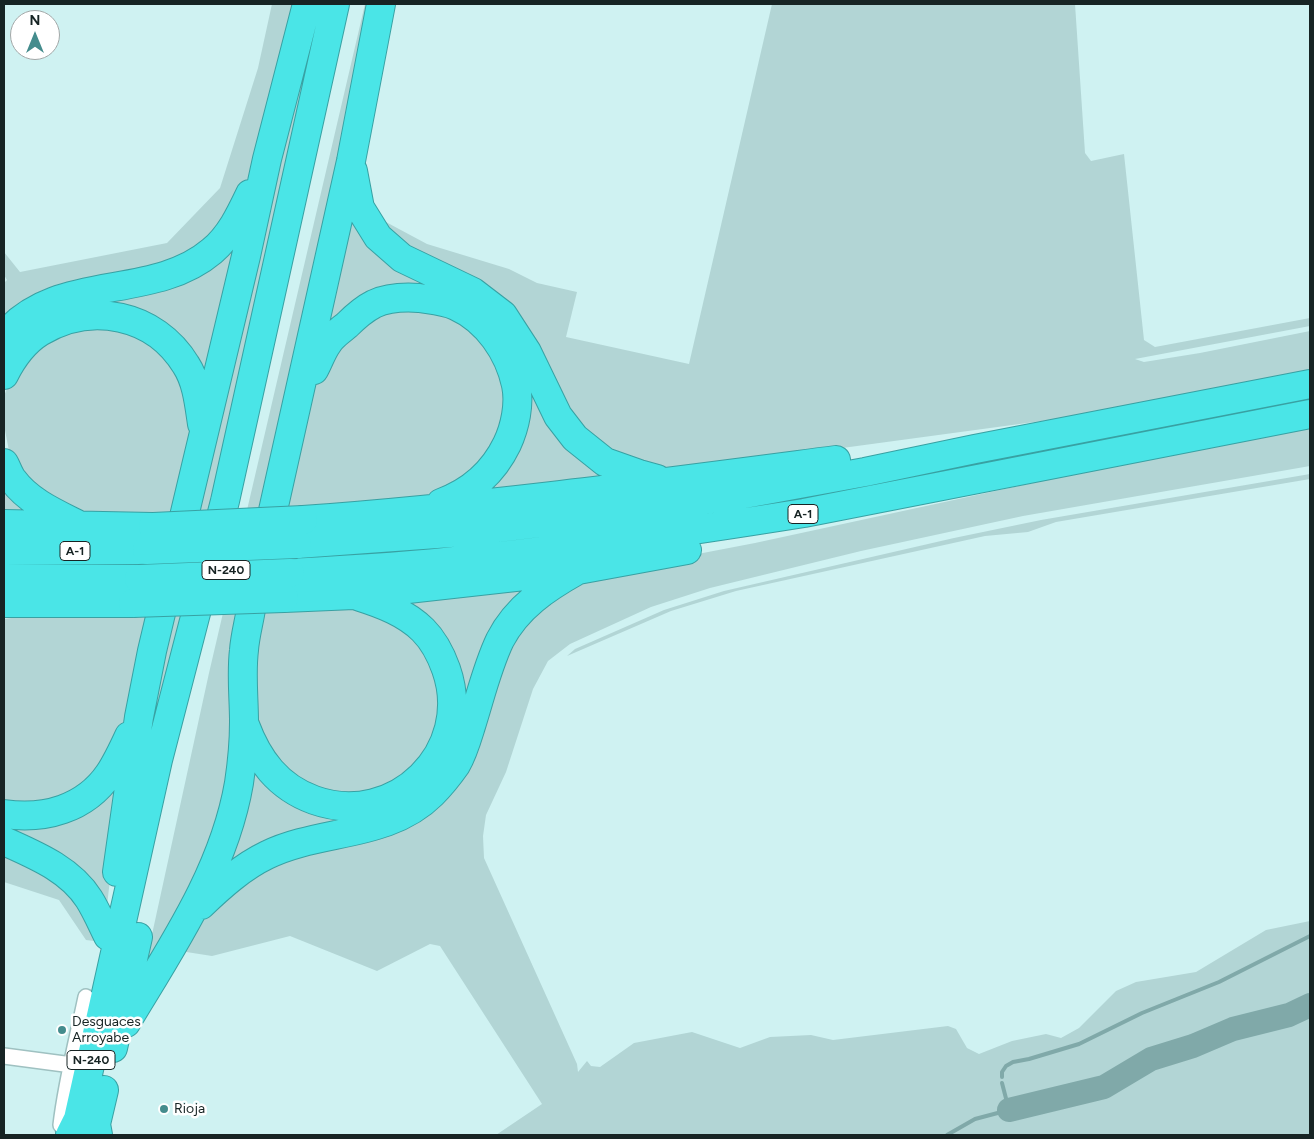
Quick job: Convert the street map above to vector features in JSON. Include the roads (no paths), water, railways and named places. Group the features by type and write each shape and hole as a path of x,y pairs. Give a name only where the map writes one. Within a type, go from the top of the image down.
{"highway":[{"path":"97,990 108,936 139,717 152,651 246,256 267,159 307,4"},
{"name":"N-240","path":"70,1135 78,1119 97,990 129,895 158,760 225,501 335,4"},
{"name":"N-240","path":"98,1135 96,1124 176,770 242,503 354,4"},
{"path":"114,1045 189,917 215,862 233,810 240,774 244,723 244,651 251,609 351,161 381,4"},
{"path":"4,336 11,327 42,306 65,297 159,277 196,262 212,251 229,234 267,159"},
{"path":"351,161 360,208 378,237 402,258 473,292 503,315 527,352 558,416 575,438 605,462 639,474 669,481"},
{"path":"298,403 328,342 360,312 376,304 405,297 430,300 456,306 481,322 498,342 510,367 516,386 517,408 511,434 502,454 485,476 458,496 422,510"},
{"path":"4,375 23,347 40,332 64,321 101,314 144,324 174,348 188,367 195,385 203,435"},
{"name":"A-1","path":"300,532 464,532 614,514 739,495 865,472 1310,384"},
{"name":"A-1","path":"287,586 462,560 617,542 804,513 1310,414"},
{"path":"4,524 83,526 150,539 300,532 422,510 537,498 888,453 975,449"},
{"path":"4,463 13,480 30,497 52,512 83,526"},
{"path":"354,595 578,570 686,550 768,532 804,513"},
{"name":"A-1","path":"4,551 150,539"},
{"path":"189,917 221,886 268,854 302,842 370,827 392,820 430,796 456,764 464,749 500,640 532,599 578,570"},
{"name":"A-1","path":"4,579 136,591"},
{"path":"11,606 136,591 287,586 354,595 378,602 409,619 424,631 436,647 448,677 451,695 449,730 435,761 425,773 401,793 388,800 355,807 337,806 307,798 277,778 264,763 253,747 244,723"},
{"path":"4,814 21,817 39,816 62,810 80,801 96,789 109,774 139,717"},
{"path":"4,841 63,871 78,884 89,899 108,936"}],"street":[{"path":"70,1135 61,1125 65,1092 97,990"},
{"path":"4,1056 72,1065"}],"waterway":[{"path":"1002,1077 1002,1072 1006,1066 1013,1062 1079,1044 1142,1013 1219,982 1310,936"},
{"path":"1009,1110 1104,1087 1151,1059 1193,1046 1233,1029 1289,1015 1310,1005"},
{"path":"947,1135 975,1119 1009,1110 1002,1083"}],"place":[{"name":"Desguaces Arroyabe","path":"62,1030"},
{"name":"Rioja","path":"164,1109"}]}
